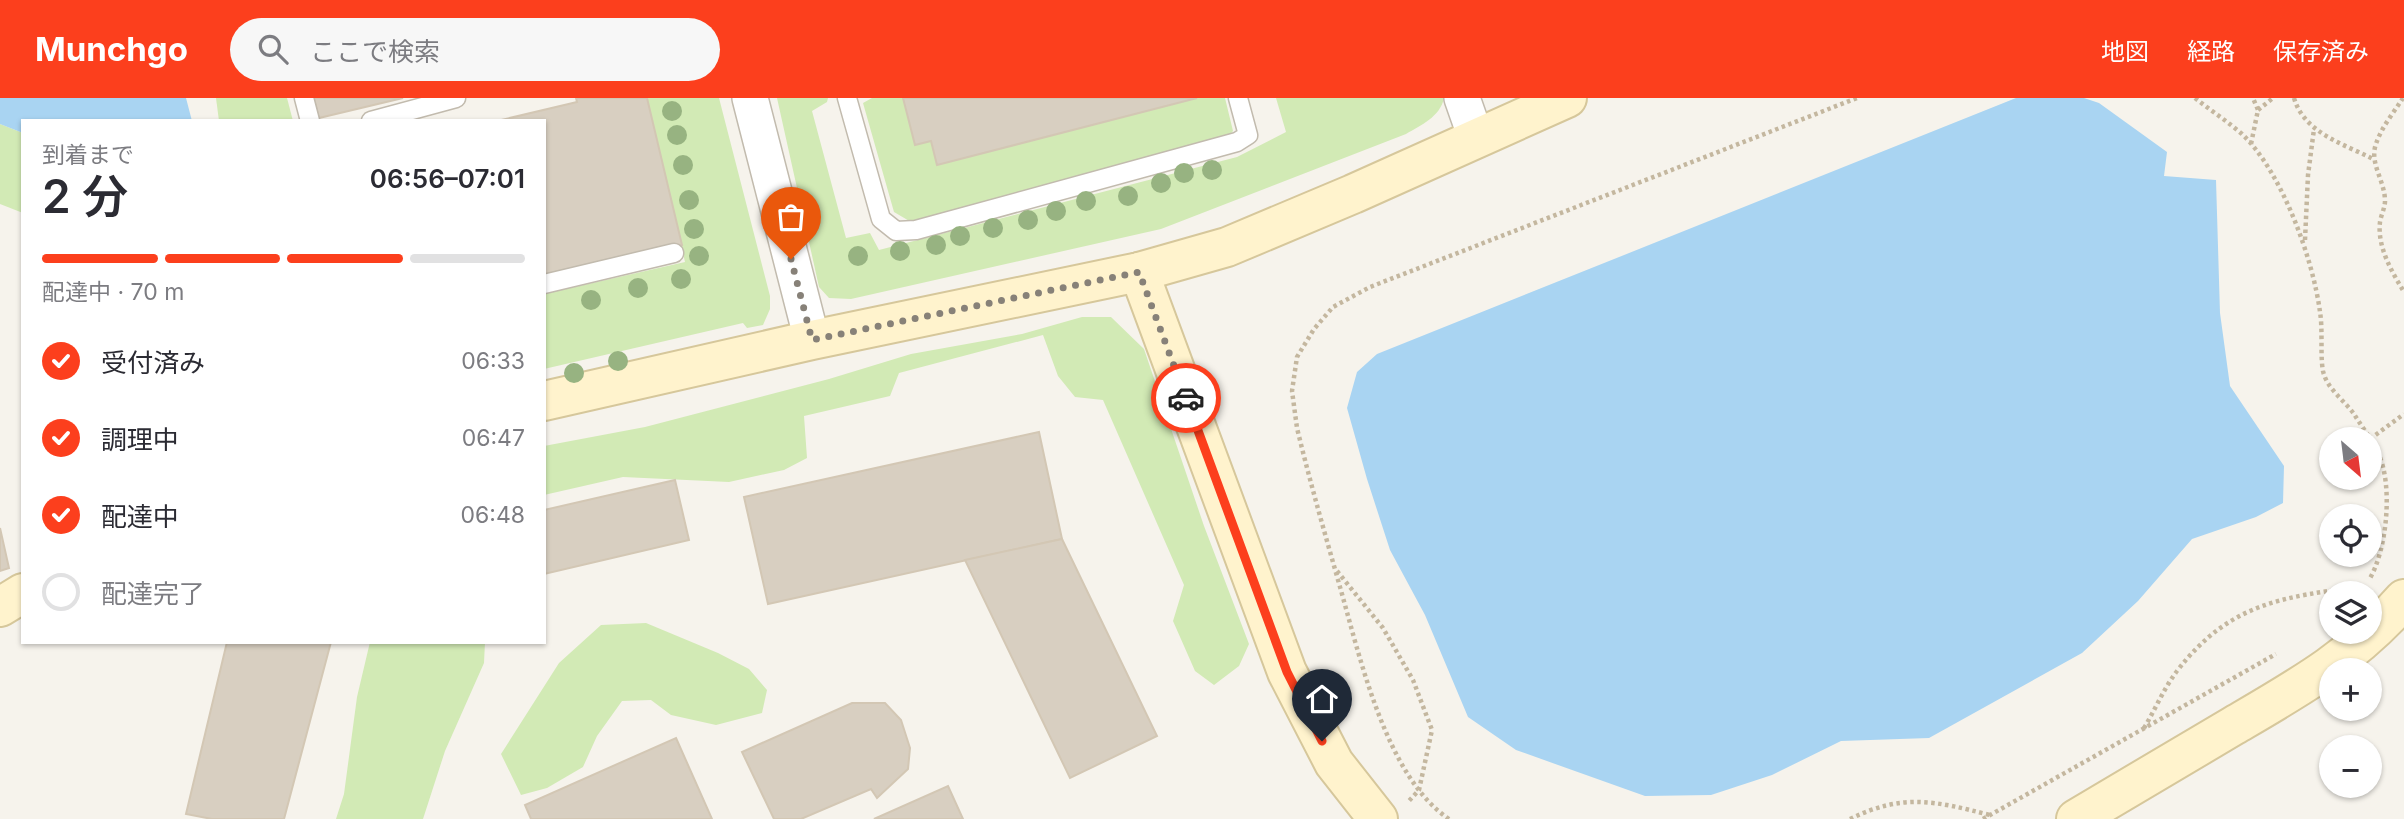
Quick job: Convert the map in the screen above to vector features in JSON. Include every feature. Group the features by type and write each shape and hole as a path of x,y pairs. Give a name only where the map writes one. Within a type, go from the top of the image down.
{"street":[{"path":"750,98 812,340"},
{"path":"1462,98 1476,138"},
{"path":"546,401 812,340 1139,272 1227,247 1567,98"},
{"path":"1139,272 1287,672 1334,764 1392,812"},
{"path":"0,607 21,594"},
{"path":"2076,819 2346,656 2385,621 2404,599"}],"lane":[{"path":"304,98 309,119"},
{"path":"378,119 456,98"},
{"path":"847,98 881,219 896,231 916,230 1237,142 1248,135 1238,98"},
{"path":"546,284 674,253"}],"path":[{"path":"1449,819 1419,790 1379,717 1297,428 1292,391 1297,357 1314,329 1333,307 1370,288 1857,98"},
{"path":"2195,98 2243,135 2263,161 2280,191 2305,243 2320,311 2323,372 2334,393 2362,427"},
{"path":"2250,145 2258,110 2253,98"},
{"path":"2258,110 2273,98"},
{"path":"2294,98 2296,107 2314,130 2373,159 2379,170 2385,201 2380,224 2382,246 2392,272 2404,292"},
{"path":"2373,159 2376,144 2403,98"},
{"path":"2305,243 2308,175 2314,130"},
{"path":"2382,430 2404,414"},
{"path":"2368,581 2376,567 2387,510 2386,481 2382,467"},
{"path":"1335,567 1383,628 1413,680 1432,730 1419,790 1392,812"},
{"path":"2143,730 2176,672 2213,634 2244,613 2275,600 2319,593"},
{"path":"1983,819 2283,650"},
{"path":"1850,819 1866,811 1900,801 1931,801 1991,815"}],"green space":[{"path":"216,98 287,98 292,119 219,119"},
{"path":"647,98 719,98 770,296 770,309 763,325 747,328 743,323 546,369 546,294 685,262"},
{"path":"777,98 828,98 827,102 812,111 846,238 870,233 879,250 1237,157 1286,132 1276,98 1444,98 1434,115 1406,134 1161,229 851,299 829,298 819,287"},
{"path":"872,98 903,98 915,144 931,141 937,164 1196,98 1225,98 1233,131 1227,138 911,222 894,212 863,103"},
{"path":"0,124 21,132 21,212 0,204"},
{"path":"1082,317 1111,317 1144,349 1204,526 1249,644 1239,666 1214,685 1195,671 1173,621 1184,585 1103,400 1075,397 1058,376 1043,335 899,373 890,396 804,416 807,458 784,470 729,482 623,477 546,495 546,446 645,427 829,379 911,354 1022,334"},
{"path":"646,623 749,669 767,690 762,713 716,725 671,715 651,700 622,701 597,736 583,767 547,788 521,795 501,754 559,663 601,625"},
{"path":"370,644 485,644 484,663 445,751 423,819 336,819 344,794 357,697"}],"water":[{"path":"0,98 186,98 191,119 21,119 21,132 0,124"},
{"path":"2016,98 2084,98 2099,103 2167,152 2164,176 2216,180 2220,313 2230,386 2284,466 2283,503 2256,517 2192,539 2138,601 2082,653 1929,738 1841,741 1772,775 1711,795 1645,796 1516,750 1468,717 1425,615 1390,550 1367,479 1347,408 1357,372 1377,354"}],"building":[{"path":"314,98 403,98 319,118"},
{"path":"576,98 647,98 682,245 546,277 546,119 505,119 577,102"},
{"path":"903,98 1197,98 937,165 931,141 915,145"},
{"path":"1039,432 1062,539 768,604 744,497"},
{"path":"675,480 689,540 546,574 546,510"},
{"path":"0,528 9,568 0,571"},
{"path":"1062,539 1157,736 1070,778 965,560"},
{"path":"227,644 330,644 284,819 212,819 186,814"},
{"path":"852,703 885,703 901,720 910,748 908,769 877,798 871,789 801,819 774,819 742,752"},
{"path":"676,738 712,819 531,819 525,805"},
{"path":"948,786 963,819 874,819"}],"way so far":[{"path":"791,259 812,340 1139,272 1186,398"}],"route":[{"path":"1186,398 1287,672 1322,741"}]}
